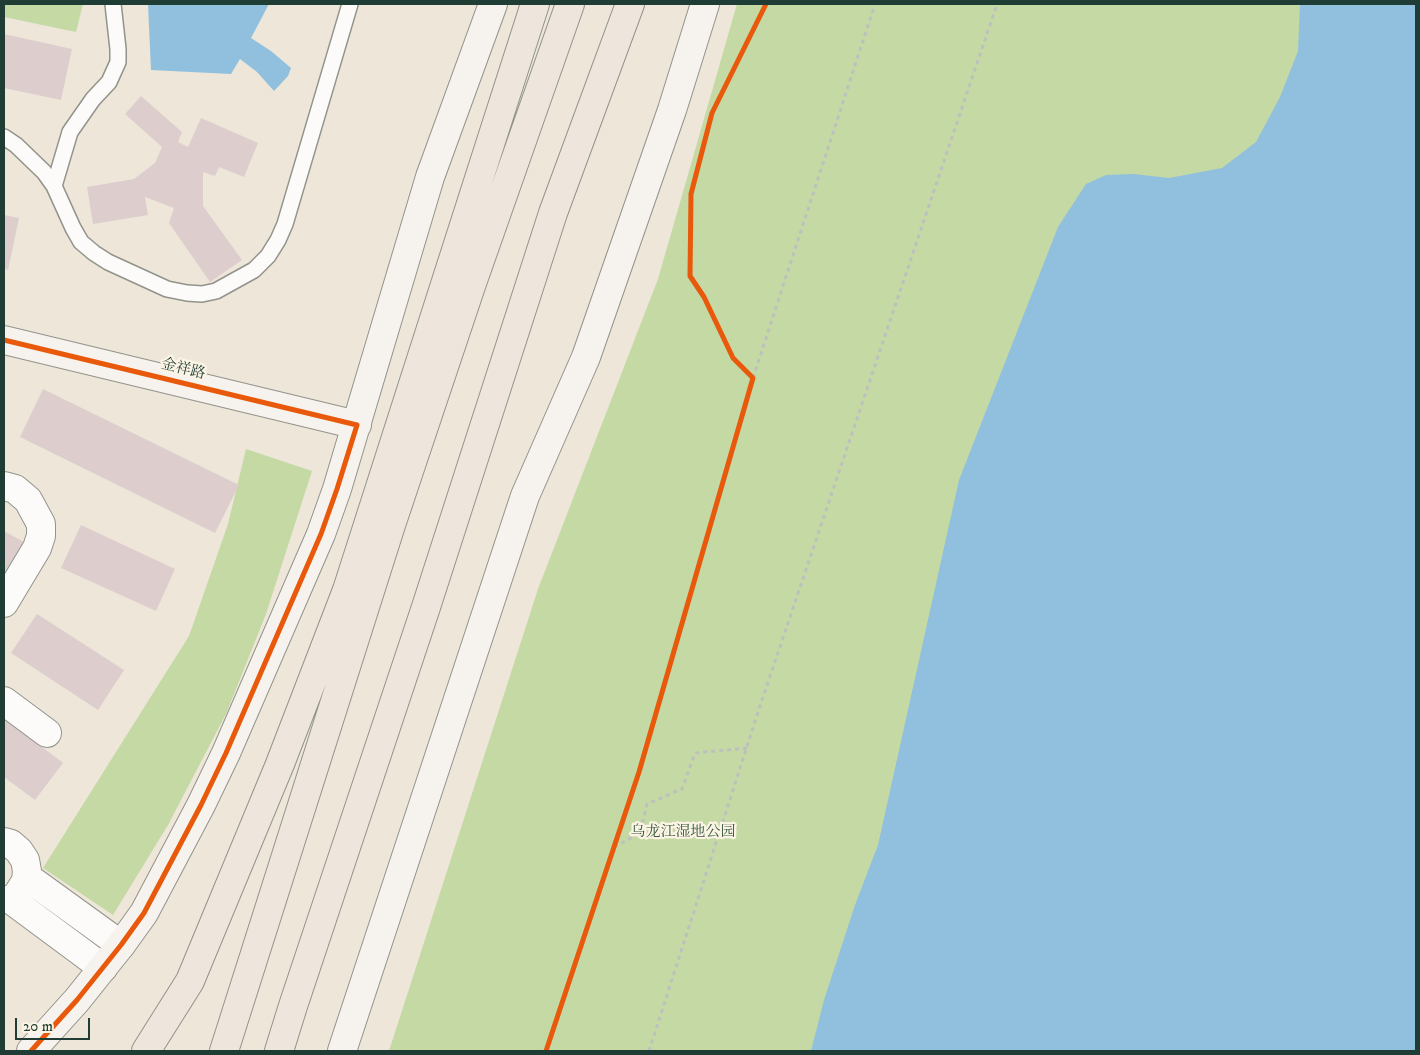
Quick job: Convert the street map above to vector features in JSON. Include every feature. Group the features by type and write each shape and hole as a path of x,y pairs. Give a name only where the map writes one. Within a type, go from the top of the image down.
{"highway":[{"path":"146,1051 190,981 280,764 347,590 535,4"},
{"path":"224,1051 391,525 471,286 570,4"},
{"path":"279,1051 426,607 553,213 630,4"}],"main road":[{"path":"31,1051 77,1000 144,913 226,753 321,534 357,425 430,176 493,4"},
{"path":"342,1051 525,496 586,357 672,110 705,4"},
{"name":"金祥路","path":"4,340 357,425"}],"street":[{"path":"4,486 15,489 28,500 41,524 41,536 37,548 4,603"},
{"path":"4,701 47,733"},
{"path":"4,842 11,844 19,851 25,860 27,871 27,877 21,890 7,901 103,968"},
{"path":"27,877 121,945"}],"lane":[{"path":"54,186 70,132 88,105 109,82 118,62 112,4"},
{"path":"4,137 16,145 44,172 54,186 72,228 81,242 94,253 108,262 167,289 202,294 216,292 254,270 268,256 278,240 285,224 350,4"}],"path":[{"path":"751,388 876,4"},
{"path":"649,1051 747,748 997,4"},
{"path":"746,371 753,378"},
{"path":"614,847 640,834 647,804 682,789 695,753 747,748"},
{"path":"611,856 617,838"}],"green space":[{"path":"4,4 83,4 76,32 4,17"},
{"name":"乌龙江湿地公园","path":"737,4 1316,4 1319,15 843,1051 389,1051 538,589 658,279"},
{"path":"246,449 312,471 266,614 226,714 168,825 113,915 43,868 189,636 228,524"}],"water":[{"path":"148,4 269,4 251,38 271,51 291,68 288,76 274,91 257,72 240,59 231,74 151,70"},
{"path":"1300,4 1416,4 1416,1051 811,1051 824,1000 855,905 878,845 959,480 1058,227 1086,184 1106,175 1134,174 1169,178 1222,168 1256,142 1280,97 1298,51"}],"building":[{"path":"4,34 72,49 61,100 4,88"},
{"path":"141,96 182,132 178,142 188,147 201,118 258,143 244,177 219,167 215,176 203,172 203,206 242,260 210,282 169,223 174,208 145,197 148,215 93,224 87,187 134,179 155,163 162,147 125,114"},
{"path":"4,215 19,218 8,270 4,269"},
{"path":"43,389 239,485 215,533 20,437"},
{"path":"81,525 175,569 156,611 61,568"},
{"path":"4,531 31,546 13,579 4,574"},
{"path":"37,614 124,670 98,710 11,653"},
{"path":"4,718 63,763 35,800 4,777"}],"cycle path":[{"path":"546,1051 639,772 753,378 733,358 704,297 690,276 691,194 712,113 766,4"},
{"path":"4,340 357,425 321,534 226,753 201,805 144,913 77,1000 31,1051"}]}
